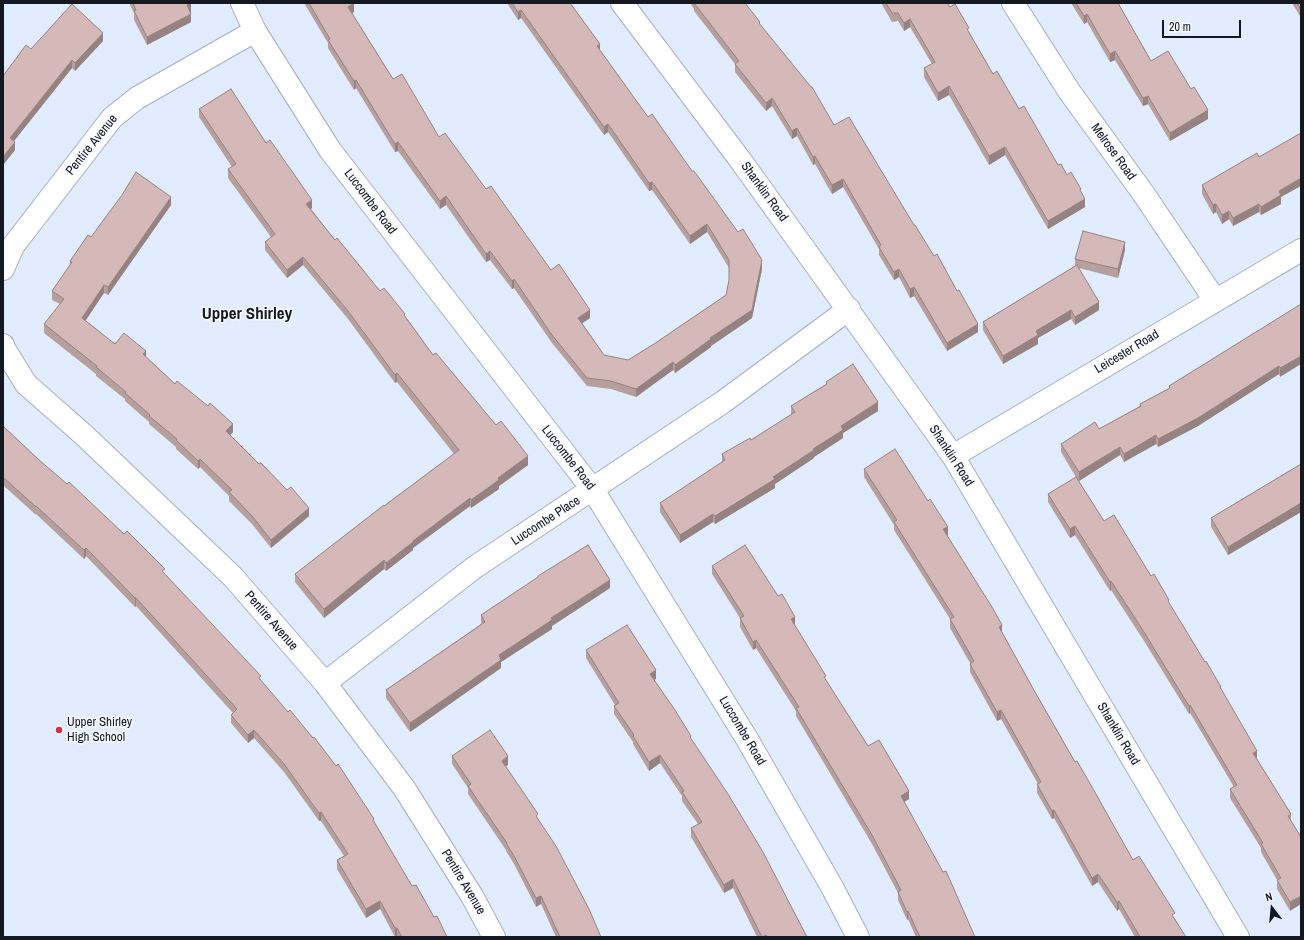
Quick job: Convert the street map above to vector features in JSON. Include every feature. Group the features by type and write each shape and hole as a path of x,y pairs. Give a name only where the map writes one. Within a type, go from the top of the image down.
{"street":[{"name":"Luccombe Road","path":"242,3 255,31 330,150 593,490 747,739 828,880 858,937"},
{"name":"Shanklin Road","path":"622,3 742,161 953,456 1238,937"},
{"name":"Melrose Road","path":"1013,3 1069,91 1143,193 1215,300"},
{"name":"Pentire Avenue","path":"3,269 13,246 112,118 137,98 255,31"},
{"name":"Leicester Road","path":"953,456 1301,250"},
{"name":"Luccombe Place","path":"325,683 475,568 722,402 849,309"},
{"name":"Pentire Avenue","path":"3,345 26,384 85,436 232,577 325,683 404,788 472,896 494,937"}],"building":[{"path":"133,3 191,3 187,5 191,14 147,37 134,11 136,10"},
{"path":"309,3 354,3 348,7 393,79 402,74 439,137 445,133 486,189 491,186 551,270 559,264 590,310 578,318 604,355 628,360 726,295 729,280 729,260 707,224 690,236 652,182 649,183 608,124 604,127 521,10 518,12 512,3 570,3 600,44 597,46 648,117 652,114 692,171 694,171 738,232 743,229 762,260 752,310 710,338 711,339 675,365 673,362 636,389 611,381 587,378 552,335 514,279 512,281 490,251 486,254 446,196 440,201 398,142 395,144 356,80 354,81 328,40 330,39"},
{"path":"694,3 745,3 760,22 759,23 812,87 834,125 849,117 914,225 934,256 937,254 957,291 959,290 978,324 947,343 914,287 910,289 899,269 894,272 879,247 881,245 843,179 832,185 815,156 813,157 797,128 792,131 772,98 766,103 735,64 739,61"},
{"path":"886,3 947,3 950,7 955,4 969,28 967,29 993,74 997,71 1019,109 1024,106 1058,165 1061,164 1067,175 1071,172 1085,199 1048,221 1005,147 989,156 949,86 938,93 924,68 935,62 910,19 904,23 898,13 892,13"},
{"path":"1076,3 1118,3 1151,61 1168,51 1191,89 1194,87 1208,110 1170,133 1148,96 1143,98 1115,51 1110,54 1087,14 1084,16"},
{"path":"1297,3 1301,3 1301,9"},
{"path":"72,4 103,33 75,63 72,60 10,138 15,142 3,157 3,76 26,45 31,49"},
{"path":"231,89 266,143 270,140 312,200 306,204 335,240 337,238 380,291 384,288 405,314 404,315 433,355 436,353 496,425 501,421 528,456 498,478 499,480 471,500 470,498 386,563 384,560 324,609 295,574 384,505 459,450 397,373 395,375 348,311 303,257 287,270 265,242 275,234 228,169 236,164 199,109"},
{"path":"1301,133 1301,178 1279,191 1281,195 1261,207 1259,204 1233,218 1229,211 1222,215 1216,204 1213,205 1202,185 1257,153 1259,157"},
{"path":"136,172 171,197 108,287 104,285 82,318 115,344 124,333 146,351 143,354 175,384 177,381 208,406 210,403 233,424 226,431 259,464 261,463 287,490 291,487 309,508 271,540 252,516 229,492 232,490 200,459 198,461 176,440 177,439 149,416 150,415 125,393 126,392 96,367 97,366 44,324 64,299 52,291 72,262 70,261 88,235 91,237 122,195"},
{"path":"1083,231 1125,242 1118,269 1075,259"},
{"path":"1077,265 1099,302 1075,317 1071,310 1036,331 1038,335 1003,356 983,322"},
{"path":"1301,304 1301,356 1280,368 1279,366 1198,418 1158,439 1156,435 1124,454 1120,447 1079,472 1061,444 1095,422 1099,429 1141,406 1140,404 1170,388 1169,386"},
{"path":"853,364 878,402 841,426 843,430 773,477 775,479 715,516 713,514 680,535 660,503 725,460 722,454 750,438 751,440 795,412 791,406 827,384 826,382"},
{"path":"3,426 67,484 69,482 124,534 127,531 165,569 162,571 261,676 259,678 288,712 290,710 313,738 314,737 336,766 338,764 374,819 373,820 412,886 416,885 434,917 437,916 447,937 402,937 397,928 395,928 380,901 366,909 337,860 348,854 321,812 319,813 284,764 254,730 248,735 231,715 237,709 136,598 86,548 84,550 36,506 4,478 3,479"},
{"path":"895,449 928,501 930,499 948,527 943,529 992,607 1002,625 999,627 1035,692 1075,762 1077,761 1133,860 1139,856 1175,913 1172,915 1186,937 1140,937 1119,901 1117,902 1098,874 1092,878 1054,810 1052,811 1037,784 1041,782 1001,710 997,712 970,664 974,661 950,619 954,617 894,522 897,520 864,469"},
{"path":"1301,464 1301,503 1228,547 1211,518"},
{"path":"1076,477 1104,521 1114,515 1151,576 1154,574 1169,600 1168,601 1205,662 1206,661 1257,751 1253,753 1291,814 1288,816 1301,837 1301,896 1290,902 1277,880 1281,878 1261,844 1263,843 1230,789 1237,785 1190,705 1189,706 1144,632 1111,581 1110,582 1075,526 1070,529 1048,494"},
{"path":"588,545 610,580 551,618 552,620 499,655 501,660 410,723 386,690 485,622 481,615 538,576"},
{"path":"745,545 778,596 782,594 795,617 791,619 826,676 824,677 868,746 879,740 909,791 901,796 943,872 946,871 975,937 920,937 898,892 901,890 872,835 796,708 799,707 756,640 753,642 740,618 744,616 712,566"},
{"path":"627,625 656,670 650,674 675,710 691,736 690,737 728,794 763,852 807,937 767,937 766,935 762,937 733,879 724,885 691,828 702,822 682,792 684,791 660,755 649,762 633,736 634,735 614,706 619,703 586,650"},
{"path":"490,730 508,756 502,761 538,814 536,816 556,846 589,909 601,937 560,937 541,896 536,898 507,843 468,786 471,784 452,756"}],"place":[{"name":"Upper Shirley High School","path":"59,730"}],"district":[{"name":"Upper Shirley","path":"247,314"}]}
